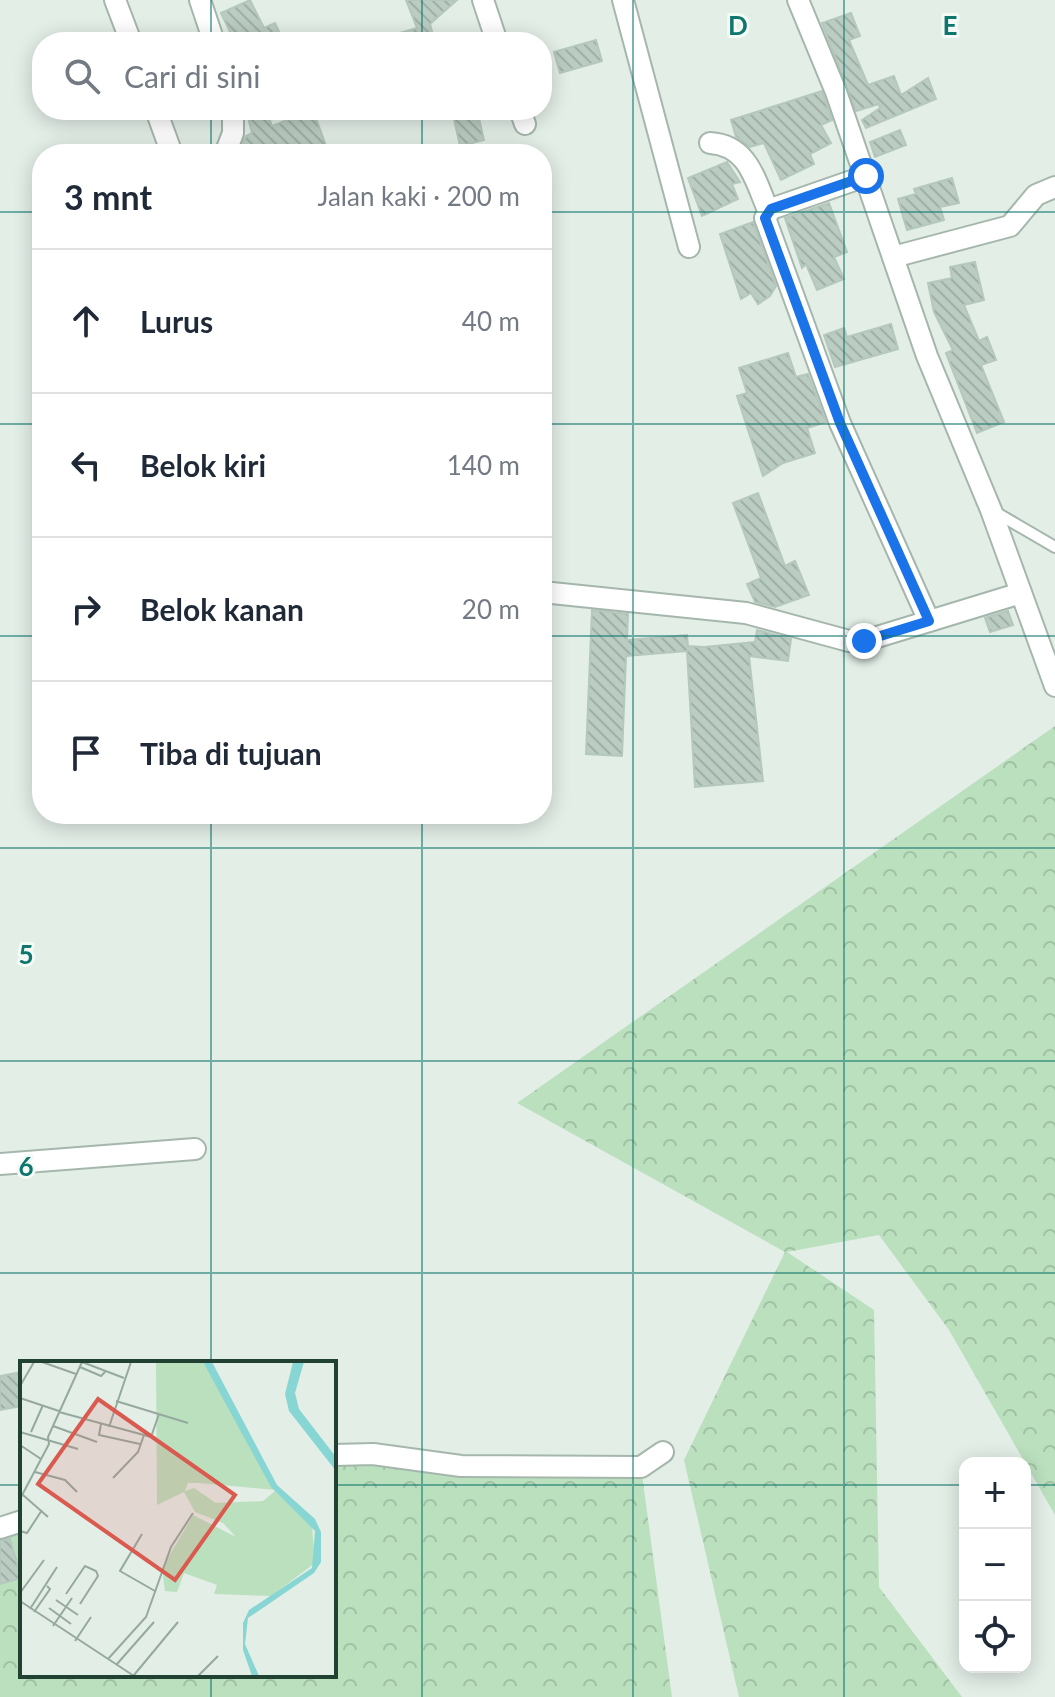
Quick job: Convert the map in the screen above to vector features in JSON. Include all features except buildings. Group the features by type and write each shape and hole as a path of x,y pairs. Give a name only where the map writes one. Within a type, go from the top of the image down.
{"street":[{"path":"115,0 127,32"},
{"path":"200,0 211,32"},
{"path":"483,0 494,32"},
{"path":"623,0 689,247"},
{"path":"798,0 866,176 927,356 991,510 1021,593 1050,657 1055,686"},
{"path":"160,120 168,144"},
{"path":"229,144 233,120"},
{"path":"710,143 724,143 739,152 768,210 766,223 840,423 929,621"},
{"path":"768,210 866,176"},
{"path":"893,257 1010,226 1036,195 1055,187"},
{"path":"552,593 746,613 849,641 864,641 1021,593"},
{"path":"0,1164 195,1149"},
{"path":"336,1455 373,1454 461,1466 641,1467 663,1452"},
{"path":"0,1528 20,1522"}],"lane":[{"path":"991,510 1055,547"}],"green space":[{"path":"1055,726 1055,1515 1031,1473 1031,1457 1022,1457 949,1330 879,1235 787,1252 874,1310 879,1587 962,1697 739,1697 684,1460 785,1252 517,1103"},
{"path":"336,1455 641,1467 672,1697 0,1697 0,1542 20,1525 20,1677 336,1677"}],"route":[{"path":"864,641 929,621 840,423 765,218 771,209 866,176"}]}
